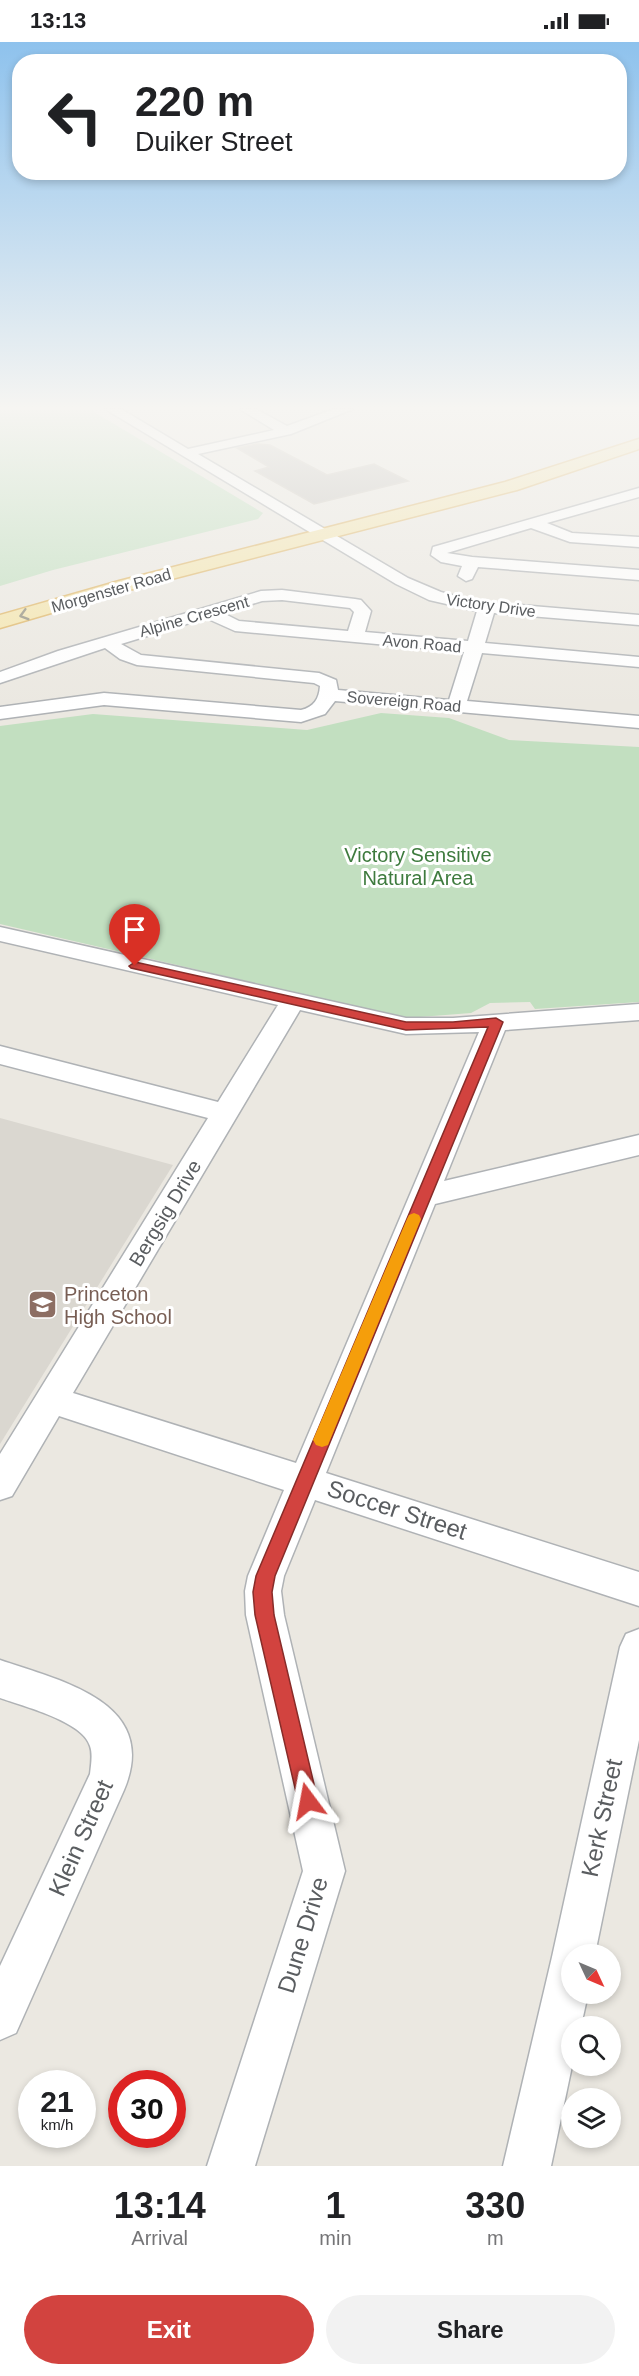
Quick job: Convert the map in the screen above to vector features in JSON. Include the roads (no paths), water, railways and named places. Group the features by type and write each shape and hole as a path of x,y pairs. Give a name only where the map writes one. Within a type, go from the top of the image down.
{"main road":[{"name":"Morgenster Road","path":"0,622 325,524 403,508"},
{"name":"Morgenster Road","path":"269,529 302,521 325,524"}],"street":[{"path":"280,508 302,521"},
{"path":"587,508 439,550 439,555 469,569 639,575"},
{"path":"624,508 631,511"},
{"name":"Victory Drive","path":"325,524 424,592 450,601 487,607 639,620"},
{"path":"534,524 570,537 639,542"},
{"name":"Alpine Crescent","path":"0,678 107,642 270,595 348,602 360,607 363,611 354,638"},
{"path":"457,705 487,607"},
{"name":"Avon Road","path":"208,612 235,626 639,662"},
{"path":"107,642 137,660 319,678 329,684 328,695"},
{"name":"Sovereign Road","path":"0,713 104,699 301,716 313,714 321,709 328,695 639,722"},
{"path":"0,934 406,1026 453,1026 639,1012"},
{"name":"Bergsig Drive","path":"0,1485 292,1002"},
{"name":"Dune Drive","path":"231,2166 324,1871 263,1604 266,1576 496,1022"},
{"path":"0,1055 225,1113"},
{"path":"424,1196 639,1145"},
{"name":"Soccer Street","path":"52,1400 639,1589"},
{"name":"Kerk Street","path":"575,1944 639,1647"},
{"name":"Klein Street","path":"0,1679 80,1709 97,1720 107,1734 112,1753 110,1776 0,2017"},
{"path":"527,2166 563,2004"}],"place":[{"name":"Princeton High School","path":"43,1305"}],"park label":[{"name":"Victory Sensitive Natural Area","path":"418,866"}]}
